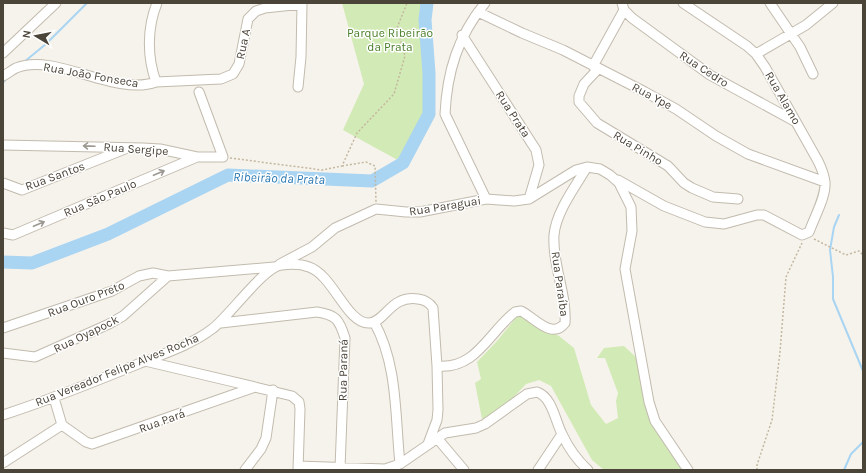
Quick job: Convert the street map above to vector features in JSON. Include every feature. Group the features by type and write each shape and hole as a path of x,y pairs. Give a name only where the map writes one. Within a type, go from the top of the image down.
{"street":[{"path":"3,53 56,3"},
{"path":"156,82 151,68 149,53 150,36 157,3"},
{"name":"Rua A","path":"156,82 221,79 233,74 238,64 248,19 256,11 265,8 302,3 302,57 298,87"},
{"path":"485,3 462,35 454,60 445,114 486,199"},
{"name":"Rua Alamo","path":"683,3 730,34 756,54 818,161 825,182"},
{"path":"770,3 792,34 813,74"},
{"path":"756,54 792,34 817,17 833,3"},
{"path":"596,67 623,6"},
{"name":"Rua Cedro","path":"623,6 674,50 710,75 797,123"},
{"name":"Rua Ype","path":"478,12 522,33 563,50 652,95 716,136 748,154 825,182"},
{"name":"Rua Prata","path":"462,35 536,150 539,165 529,199"},
{"name":"Rua João Fonseca","path":"3,76 17,68 33,65 64,69 126,84 140,85 156,82"},
{"name":"Rua Pinho","path":"596,67 584,84 579,96 580,102 588,114 597,123 664,163 692,188 713,197 738,199"},
{"path":"199,92 223,157"},
{"name":"Rua Sergipe","path":"3,145 129,147 160,149 197,157 223,157"},
{"name":"Rua Santos","path":"3,183 22,190 129,147"},
{"name":"Rua São Paulo","path":"3,233 13,235 197,157"},
{"path":"588,167 600,169 664,206 705,222 724,224 757,215 764,215 802,235 808,231 825,182"},
{"name":"Rua Paraguai","path":"277,266 312,247 335,228 376,209 420,212 486,199 529,199 576,170 588,167"},
{"name":"Rua Paraíba","path":"438,366 456,366 464,361 483,346 515,312 521,311 554,331 561,329 565,323 562,290 554,248 554,235 562,212 588,167"},
{"path":"610,175 619,184 631,207 632,231 625,269 649,402 656,421 664,436 688,470"},
{"path":"168,276 277,266 301,266 316,271 327,280 352,313 360,321 368,323 374,322 400,300 410,298 424,300 430,303 433,308 438,366 438,410 437,420 428,444"},
{"name":"Rua Vereador Felipe Alves Rocha","path":"3,415 54,398 196,339 221,323 249,290 277,266"},
{"name":"Rua Ouro Preto","path":"3,328 112,291 147,274 168,276"},
{"name":"Rua Oyapock","path":"3,354 35,357 109,324 123,316 168,276"},
{"name":"Rua Paraná","path":"221,323 317,312 331,314 340,324 345,338 340,468"},
{"path":"374,322 383,338 389,358 400,464"},
{"path":"144,361 255,387"},
{"name":"Rua Pará","path":"62,425 86,442 98,444 255,387 273,390 292,396 299,402 298,468"},
{"path":"245,470 261,449 266,438 273,390"},
{"path":"298,468 340,468 367,470 385,469 400,464 437,438 453,431 476,428 485,424 527,394 536,392 545,397 562,434 573,452 588,470"},
{"path":"3,463 62,425 54,398"},
{"path":"538,470 562,434"},
{"path":"437,438 464,470"}],"path":[{"path":"342,166 357,133 394,94 405,56 397,28 407,3"},
{"path":"223,157 322,170 366,162 376,166 376,194"},
{"path":"757,470 757,464 772,420 780,352 786,277 808,231 846,255 859,251 863,255"}],"green space":[{"name":"Parque Ribeirão da Prata","path":"342,3 427,3 425,20 429,73 429,114 403,163 343,130 364,84"},
{"path":"518,315 524,315 545,329 559,336 574,348 591,405 606,424 618,418 616,401 618,393 605,358 597,358 604,348 624,346 638,359 649,407 685,470 604,470 592,460 551,386 539,380 526,384 512,399 492,416 482,419 475,383 481,379 477,362 497,341"}],"waterway":[{"path":"24,62 46,44 87,3"},
{"name":"Ribeirão da Prata","path":"3,262 32,263 108,234 228,175 372,181 403,163 429,114 429,73 425,20 427,3"},
{"path":"3,83 6,79"},
{"path":"839,215 834,227 830,250 833,277 833,299 863,371"},
{"path":"844,470 851,454 863,442"}]}
